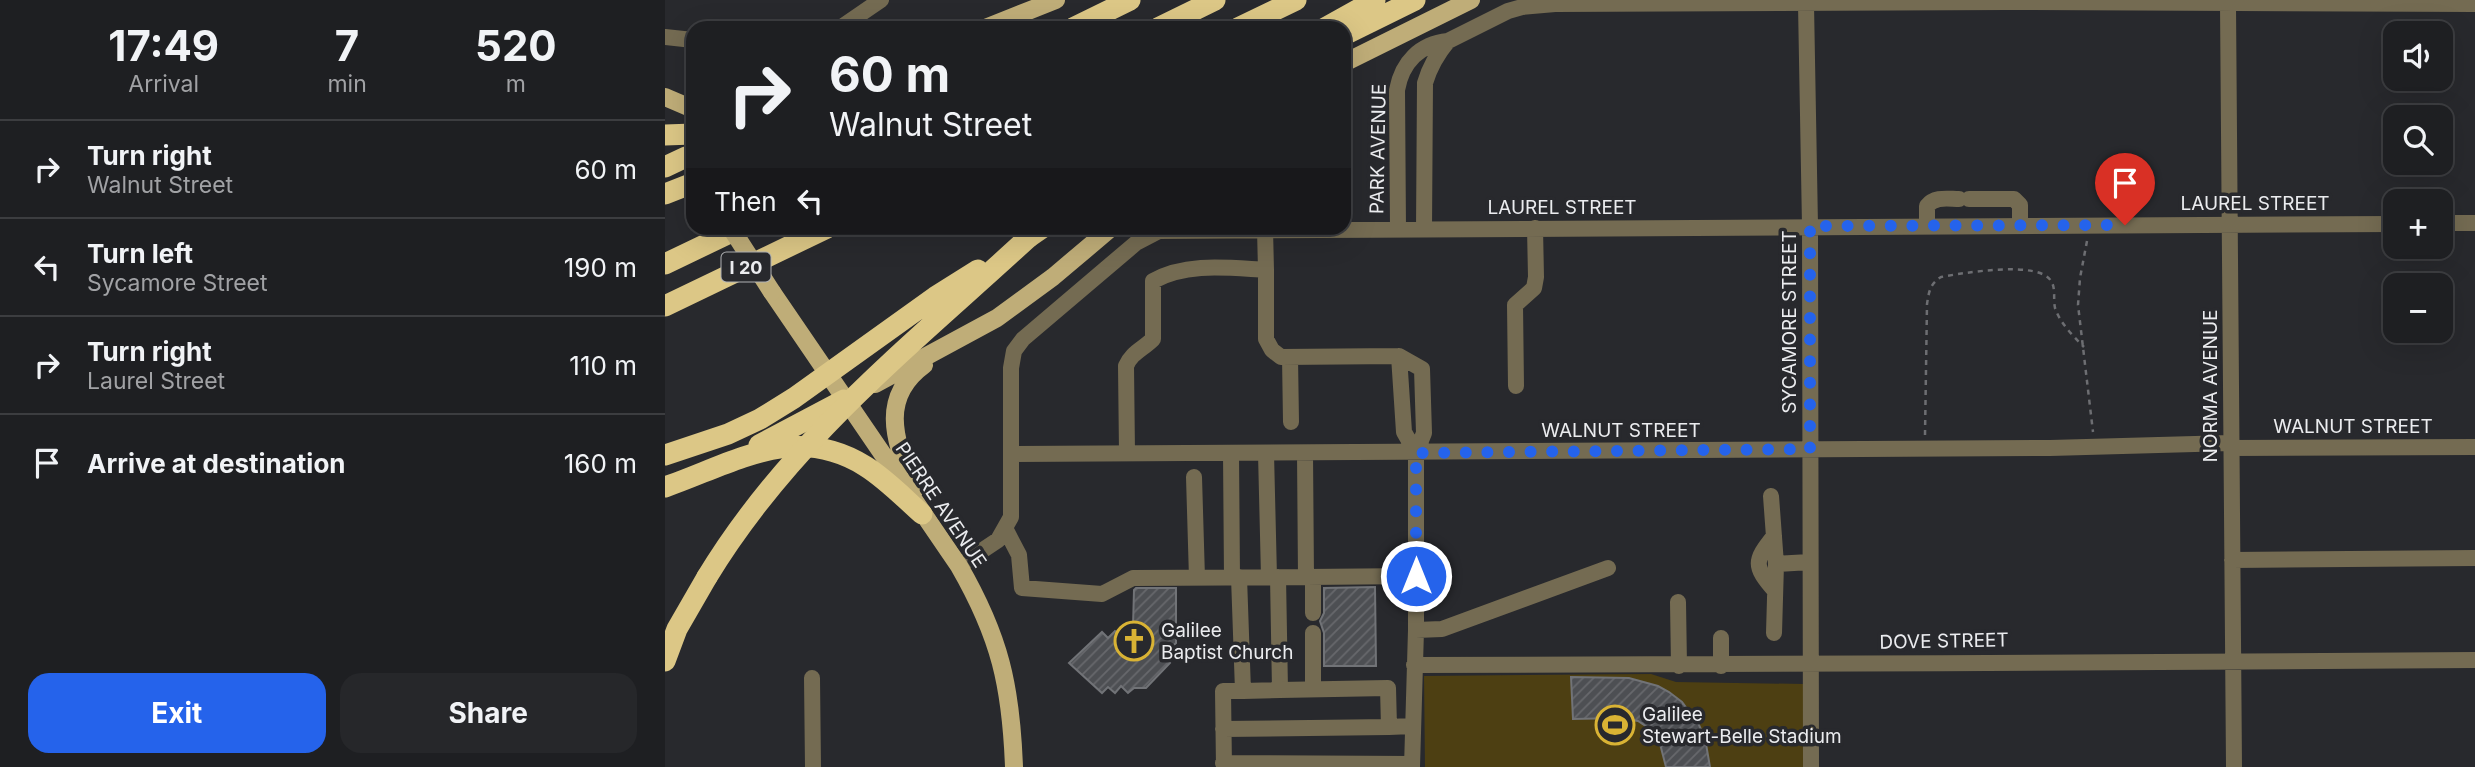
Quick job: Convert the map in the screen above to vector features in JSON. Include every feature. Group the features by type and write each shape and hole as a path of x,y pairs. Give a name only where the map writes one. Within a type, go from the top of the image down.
{"highway":[{"path":"1088,21 1131,0"},
{"path":"1172,21 1216,0"},
{"path":"1252,21 1296,0"},
{"path":"1338,21 1375,0"},
{"path":"1351,32 1415,0"},
{"path":"665,135 686,134"},
{"path":"665,167 686,161"},
{"path":"665,194 686,186"},
{"name":"I 20","path":"665,264 725,235"},
{"name":"I 20","path":"665,306 812,235"},
{"path":"665,455 728,434 760,419 794,398 935,297 1031,235"},
{"path":"665,661 677,629 748,513 805,446 893,358 1033,235"},
{"path":"711,470 844,400"},
{"path":"665,487 773,449 799,445 819,447 841,453 882,477 922,514"}],"main road":[{"path":"1003,21 1056,0"},
{"path":"1351,60 1471,0"},
{"path":"665,97 686,106"},
{"path":"665,127 686,154"},
{"name":"PIERRE AVENUE","path":"735,235 844,400 959,566 989,623 1000,655 1013,725 1014,767"},
{"path":"922,514 895,440 896,404 909,378 1052,277 1103,235"},
{"path":"844,400 980,328"}],"street":[{"path":"850,21 881,0"},
{"name":"PARK AVENUE","path":"1398,229 1397,90 1407,63 1421,50 1448,41 1508,11 1522,7 2006,2 2475,5"},
{"name":"SYCAMORE STREET","path":"1806,4 1810,226 1811,767"},
{"name":"NORMA AVENUE","path":"2228,5 2234,767"},
{"path":"665,37 686,39"},
{"path":"1424,229 1425,83 1430,67 1448,41"},
{"path":"1927,226 1927,206 1936,199 2014,199 2020,205 2021,226"},
{"path":"2453,223 2475,223"},
{"name":"LAUREL STREET","path":"1351,229 2383,224"},
{"path":"1516,386 1515,305 1534,288 1535,228"},
{"name":"LAUREL STREET","path":"1006,530 1012,509 1011,368 1014,351 1023,339 1148,235"},
{"path":"1265,235 1266,339 1272,350 1281,357 1399,356 1423,369 1424,433 1416,453 1416,630 1412,765 1224,765 1223,691 1388,688 1389,727"},
{"path":"1126,453 1126,366 1131,356 1143,350 1153,339 1153,281 1168,273 1210,267 1266,270"},
{"path":"1290,357 1291,422"},
{"name":"WALNUT STREET","path":"1012,454 2231,446 2475,447"},
{"path":"1231,453 1243,691"},
{"path":"1266,453 1280,690"},
{"path":"1305,453 1309,577 1313,613"},
{"path":"1194,477 1197,578"},
{"path":"1772,496 1776,564 1774,633"},
{"path":"959,566 998,540 1006,530 1019,555 1022,588 1102,594 1133,578 1416,576"},
{"path":"1774,536 1759,554 1758,565 1762,576 1775,591"},
{"path":"2232,560 2475,558"},
{"path":"1776,564 1810,562"},
{"path":"1416,630 1442,629 1608,568"},
{"path":"1678,602 1679,666"},
{"path":"1313,633 1313,689"},
{"path":"1721,638 1721,666"},
{"name":"DOVE STREET","path":"1414,665 1721,666 2475,660"},
{"path":"813,678 813,767"},
{"path":"1223,729 1412,726"}],"path":[{"path":"2087,241 2078,306 2093,435"},
{"path":"1925,436 1927,304 1933,282 1941,277 2017,270 2034,271 2046,276 2053,287 2058,314 2084,347"}],"shaded area":[{"name":"Galilee Stewart-Belle Stadium","path":"1651,674 1676,682 1804,684 1804,767 1425,767 1424,676"}],"building":[{"path":"1375,587 1376,666 1324,666 1324,633 1320,621 1324,613 1324,588"},
{"name":"Galilee Baptist Church","path":"1136,588 1176,588 1176,643 1164,654 1170,663 1146,688 1134,688 1128,693 1121,686 1115,693 1108,687 1102,693 1069,663 1102,632 1108,638 1115,631 1123,637 1133,627"},
{"path":"1571,677 1629,678 1669,692 1682,702 1699,725 1705,738 1710,767 1666,767 1659,740 1650,729 1638,721 1621,718 1573,719"}],"place":[{"name":"Galilee Baptist Church","path":"1134,641"},
{"name":"Galilee Stewart-Belle Stadium","path":"1615,725"}],"route":[{"path":"1416,576 1416,453 1810,449 1810,226 2125,225"}]}
